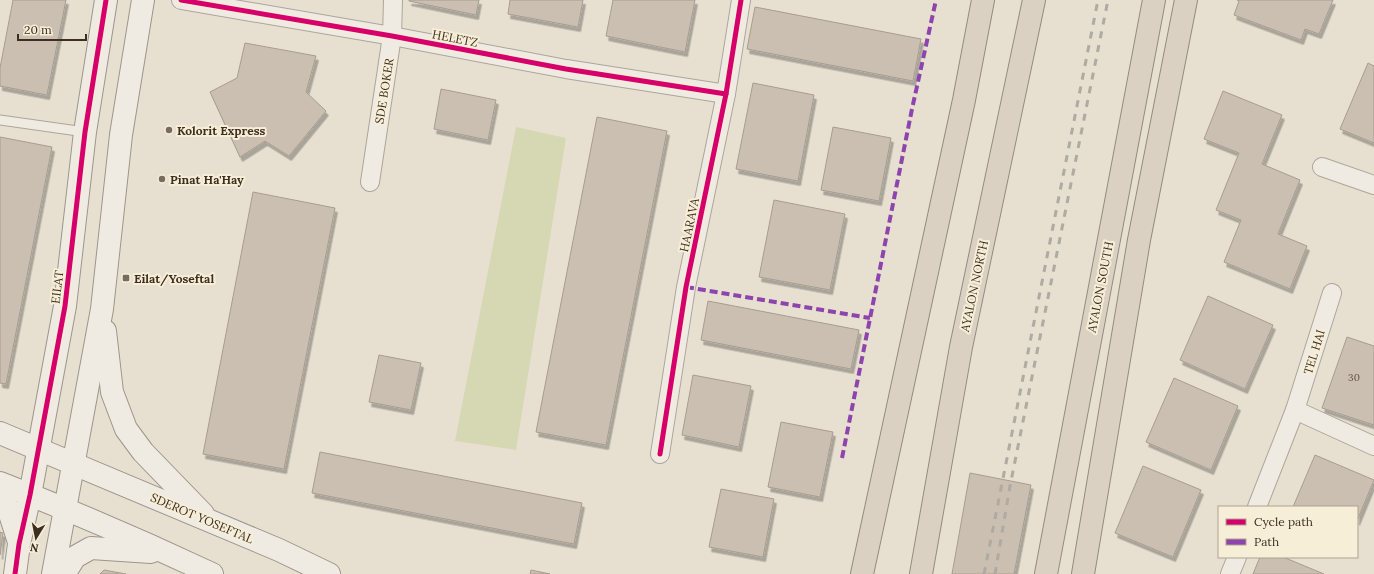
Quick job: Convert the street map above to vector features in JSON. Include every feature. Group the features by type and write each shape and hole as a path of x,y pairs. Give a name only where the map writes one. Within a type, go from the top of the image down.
{"highway":[{"path":"862,574 964,100 983,0"},
{"name":"AYALON NORTH","path":"921,574 961,346 1034,0"},
{"name":"AYALON SOUTH","path":"1046,574 1154,0"},
{"path":"1083,574 1139,240 1186,0"}],"street":[{"name":"EILAT","path":"15,574 19,544 30,495 65,306 85,132 106,0"},
{"path":"53,574 102,309 121,135 143,0"},
{"name":"HELETZ","path":"181,0 392,36 566,70 726,94"},
{"name":"SDE BOKER","path":"370,182 392,36 392,0"},
{"name":"HAARAVA","path":"660,454 686,287 726,94 741,0"},
{"path":"1322,167 1374,185"},
{"name":"TEL HAI","path":"1257,506 1295,410 1332,293"},
{"path":"102,309 112,392 126,429 143,452 211,522"},
{"path":"1295,410 1374,446"},
{"name":"SDEROT YOSEFTAL","path":"0,433 279,550 329,574"},
{"path":"0,483 65,509 212,574"},
{"path":"0,498 8,508 19,544"},
{"path":"64,574 75,557 91,548 168,554"},
{"path":"1230,574 1237,558"}],"lane":[{"path":"0,120 85,132"}],"green space":[{"path":"516,127 566,138 516,450 455,441"}],"building":[{"path":"13,0 66,0 47,95 0,86 0,68"},
{"path":"409,0 479,0 476,15"},
{"path":"510,0 583,0 578,27 508,14"},
{"path":"613,0 695,0 685,52 606,36"},
{"path":"1237,0 1333,0 1319,34 1305,29 1301,40 1234,15 1239,1"},
{"path":"755,7 921,39 913,81 747,49"},
{"path":"245,43 316,56 306,92 326,111 289,156 265,141 240,157 210,92 237,78"},
{"path":"1368,63 1374,66 1374,143 1340,129"},
{"path":"753,83 814,95 798,181 736,169"},
{"path":"441,89 496,100 488,140 434,129"},
{"path":"1223,91 1282,115 1262,164 1300,180 1278,234 1307,246 1290,289 1224,262 1241,220 1216,210 1239,153 1204,139"},
{"path":"597,117 667,131 606,445 536,432"},
{"path":"833,127 891,138 879,201 821,190"},
{"path":"0,137 52,147 6,384 0,383"},
{"path":"253,192 335,208 284,469 203,454"},
{"path":"774,200 845,214 830,290 759,277"},
{"path":"1208,296 1273,325 1245,389 1180,360"},
{"path":"708,301 859,330 851,369 701,340"},
{"path":"1347,337 1374,346 1374,425 1322,408"},
{"path":"379,355 421,363 411,410 369,402"},
{"path":"693,375 751,386 739,447 682,435"},
{"path":"1174,378 1238,406 1211,470 1146,442"},
{"path":"781,422 833,432 820,497 768,487"},
{"path":"320,452 582,503 574,544 312,493"},
{"path":"1315,455 1374,480 1358,519 1358,506 1293,506"},
{"path":"1143,466 1201,490 1173,557 1115,533"},
{"path":"970,473 1031,485 1014,574 952,574"},
{"path":"721,489 774,499 763,557 709,547"},
{"path":"0,532 3,533 0,555"},
{"path":"1260,558 1285,558 1324,574 1253,574"},
{"path":"104,570 126,574 100,574"},
{"path":"531,570 550,574 530,574"}],"railway":[{"path":"984,574 1098,0"},
{"path":"995,574 1010,486 1108,0"}],"marked path":[{"path":"842,458 912,109 936,0"},
{"path":"686,287 870,318"}],"cycle path":[{"path":"15,574 19,544 30,495 65,306 85,132 106,0"},
{"path":"181,0 392,36 566,69 726,94"},
{"path":"660,454 686,287 726,94 741,0"}],"place":[{"name":"Kolorit Express","path":"169,130"},
{"name":"Pinat Ha'Hay","path":"162,179"},
{"name":"Eilat/Yoseftal","path":"126,278"}]}
